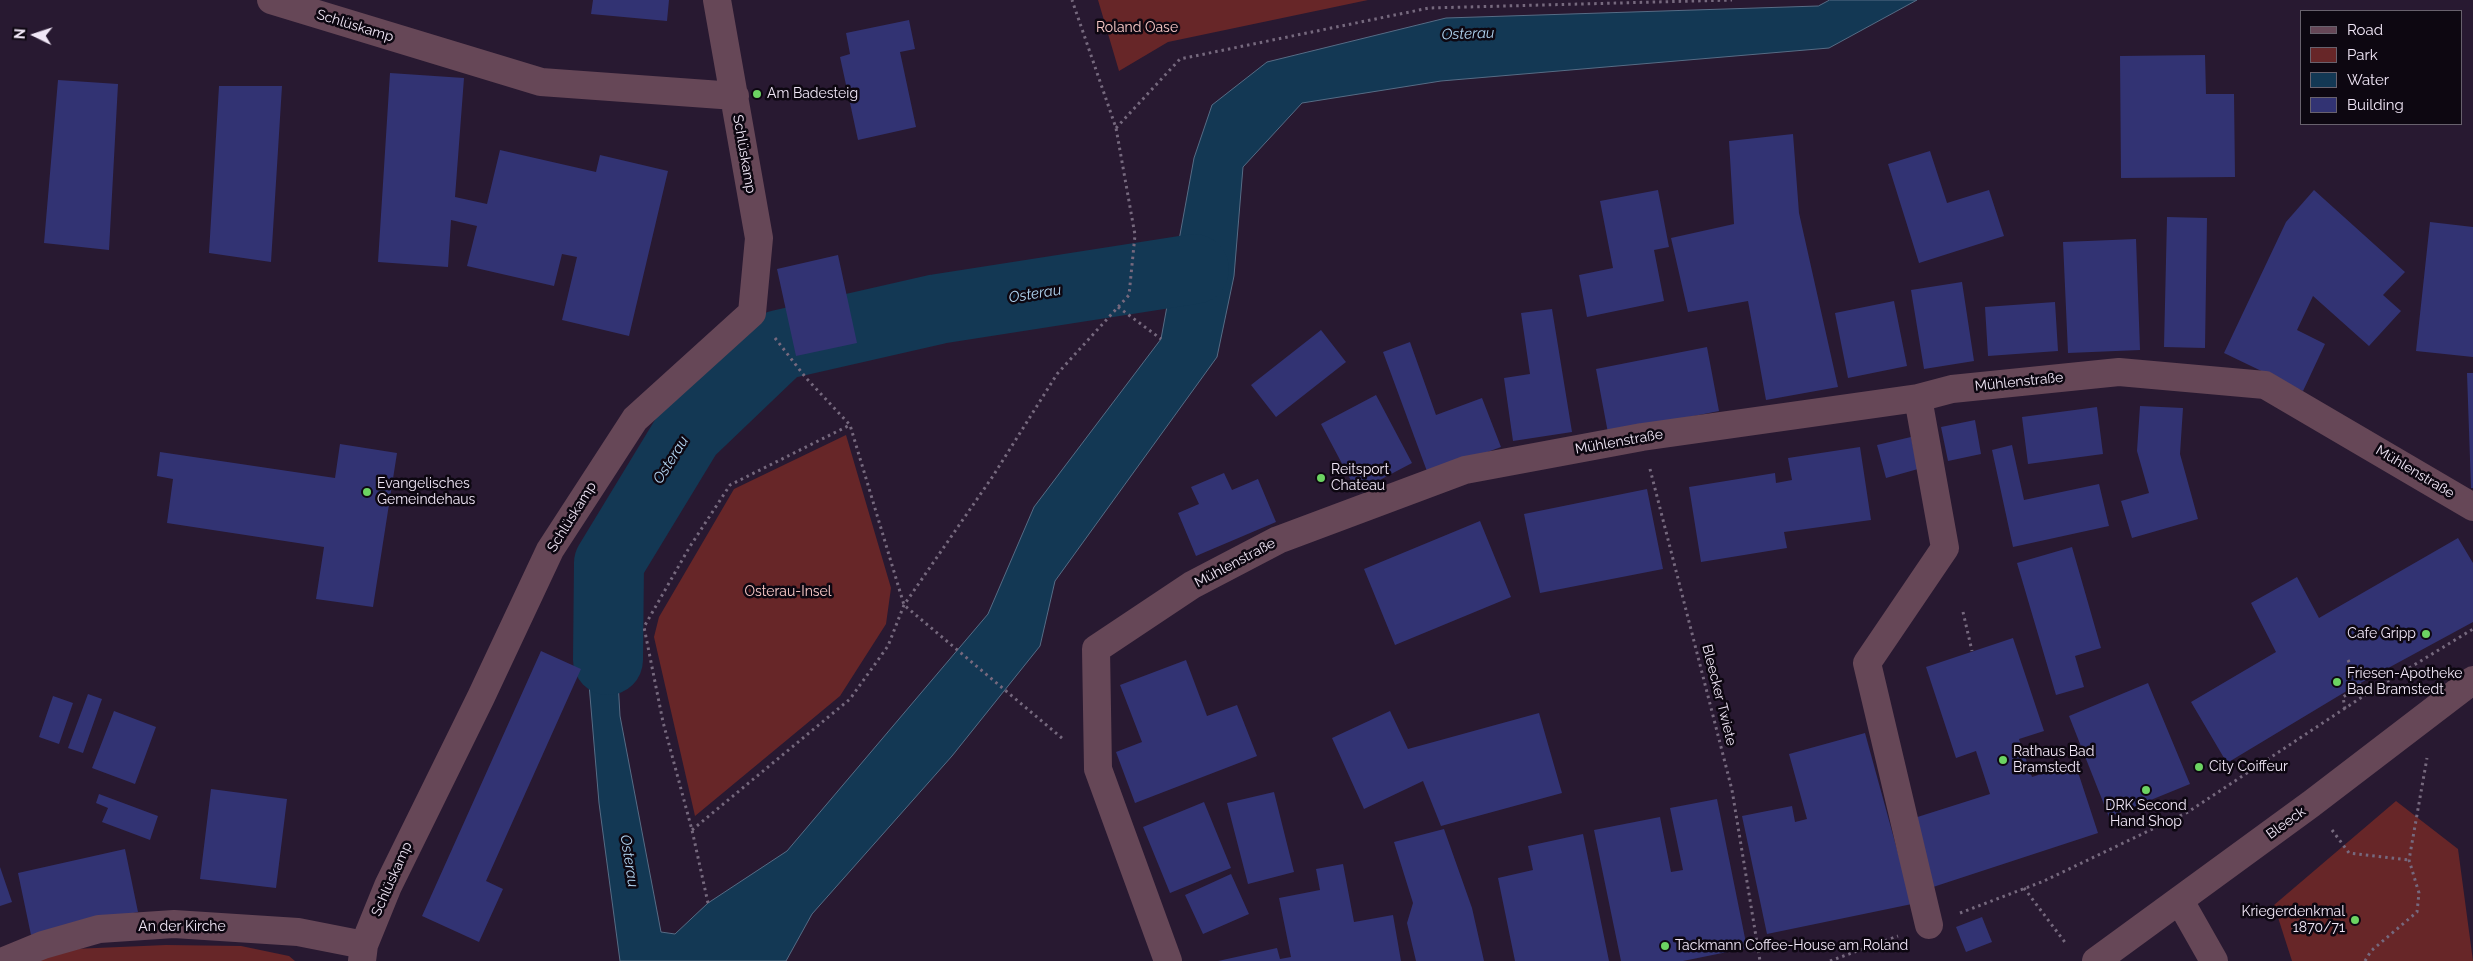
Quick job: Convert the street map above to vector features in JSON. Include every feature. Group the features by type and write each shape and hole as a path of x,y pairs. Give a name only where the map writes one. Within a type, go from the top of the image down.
{"street":[{"name":"Schlüskamp","path":"271,0 541,82 735,96"},
{"name":"Schlüskamp","path":"363,953 388,886 481,698 550,550 635,419 761,323 759,238 717,0"},
{"name":"Mühlenstraße","path":"1168,961 1098,769 1096,649 1192,585 1278,540 1465,470 1642,437 1918,398 1952,389 2119,372 2265,384 2473,507"},
{"path":"1918,398 1945,548 1867,663 1929,925"},
{"name":"Bleeck","path":"2096,961 2311,804 2473,680"},
{"path":"2180,900 2214,961"},
{"name":"An der Kirche","path":"4,961 43,944 99,929 174,924 298,932 363,953"}],"path":[{"path":"692,830 850,699 888,646 904,606 993,476 1057,374 1129,295 1135,235 1116,128 1072,0"},
{"path":"1116,128 1180,59 1189,57 1430,8 1732,0"},
{"path":"1118,307 1161,339"},
{"path":"761,323 806,378 850,425 904,606 1098,769"},
{"path":"708,903 692,830 663,722 644,627 689,548 730,485 850,425"},
{"name":"Bleecker Twiete","path":"1642,437 1732,790 1760,961"},
{"path":"1962,612 1972,651"},
{"path":"2068,946 2024,888 2044,881 2188,812 2365,695 2473,629"},
{"path":"2348,660 2362,685 2365,695"},
{"path":"2350,676 2360,670"},
{"path":"2345,709 2343,697 2362,685"},
{"path":"2365,961 2371,951 2417,912 2418,893 2409,860 2436,708"},
{"path":"2311,804 2349,853 2409,860"}],"green space":[{"name":"Roland Oase","path":"1098,0 1368,0 1168,42 1119,71"},
{"name":"Osterau-Insel","path":"846,435 891,588 886,624 840,696 695,816 654,637 659,617 734,489"},
{"path":"2396,801 2458,849 2473,961 2292,961 2274,905"},
{"path":"166,945 241,946 289,956 295,961 32,961 50,950"}],"water":[{"path":"1830,0 1917,0 1829,48 1441,81 1302,103 1243,167 1234,276 1217,357 1055,581 1040,646 952,756 812,914 786,961 620,961 599,803 582,601 595,564 629,565 615,628 620,716 661,932 675,934 708,903 787,851 988,614 1034,507 1161,339 1194,158 1212,105 1267,62 1446,18 1818,6"}],"building":[{"path":"593,0 669,0 667,21 591,14"},
{"path":"909,20 915,49 900,52 916,127 858,140 840,57 850,54 846,33"},
{"path":"2205,55 2206,94 2234,94 2235,177 2121,178 2120,56"},
{"path":"390,73 464,78 455,197 487,204 500,150 596,172 600,155 668,171 629,336 562,320 577,257 562,254 554,286 467,266 477,226 451,220 448,267 378,262"},
{"path":"58,80 118,84 109,250 44,243"},
{"path":"219,86 282,86 271,262 209,253"},
{"path":"1793,134 1799,213 1838,387 1766,400 1748,301 1688,312 1671,238 1734,224 1729,141"},
{"path":"1930,151 1947,203 1989,190 2004,236 1919,263 1888,164"},
{"path":"1658,190 1669,247 1654,250 1664,301 1587,317 1579,275 1613,268 1600,201"},
{"path":"2314,190 2405,272 2383,295 2401,311 2369,346 2313,296 2297,330 2325,344 2303,391 2224,353 2286,222"},
{"path":"2167,217 2207,218 2205,348 2164,347"},
{"path":"2430,222 2473,227 2473,357 2416,351"},
{"path":"2136,239 2140,350 2068,353 2063,242"},
{"path":"838,255 857,343 796,356 777,269"},
{"path":"1962,282 1974,361 1924,369 1911,290"},
{"path":"1894,301 1907,366 1848,378 1835,313"},
{"path":"2055,302 2058,351 1988,356 1985,307"},
{"path":"1552,309 1572,432 1513,441 1504,378 1530,374 1521,313"},
{"path":"1321,330 1346,362 1276,417 1251,385"},
{"path":"1410,342 1436,415 1482,398 1501,447 1428,474 1383,352"},
{"path":"1707,347 1719,411 1608,433 1596,369"},
{"path":"2467,373 2473,373 2473,488 2471,488"},
{"path":"1376,395 1412,463 1357,492 1321,424"},
{"path":"2140,406 2183,408 2180,454 2198,519 2132,538 2121,501 2149,493 2137,451"},
{"path":"2097,407 2103,454 2028,464 2022,417"},
{"path":"1975,420 1981,454 1948,461 1941,427"},
{"path":"1911,437 1918,469 1886,478 1877,445"},
{"path":"340,444 397,453 373,607 316,599 324,547 167,523 173,479 157,476 160,452 335,478"},
{"path":"2012,445 2024,500 2099,484 2109,526 2013,547 1992,450"},
{"path":"1860,447 1871,520 1784,532 1787,548 1701,562 1689,487 1775,473 1776,483 1792,480 1788,458"},
{"path":"1224,473 1232,490 1258,479 1276,522 1196,556 1178,513 1199,504 1191,487"},
{"path":"1647,489 1663,569 1540,593 1524,514"},
{"path":"1480,521 1511,597 1395,645 1364,569"},
{"path":"2458,538 2473,563 2473,622 2355,686 2227,763 2191,702 2276,652 2251,603 2297,577 2319,618"},
{"path":"2072,547 2101,648 2075,656 2084,687 2056,695 2017,563"},
{"name":"Rathaus Bad Bramstedt","path":"2013,638 2044,731 2019,739 2032,777 2075,763 2098,833 1930,888 1908,820 1990,794 1976,751 1956,758 1926,667"},
{"path":"541,651 581,669 486,881 503,889 479,942 422,916"},
{"path":"1186,660 1207,716 1237,705 1257,756 1135,803 1116,752 1142,742 1120,685"},
{"path":"2148,683 2190,784 2109,817 2069,716"},
{"path":"88,694 102,699 83,753 68,748"},
{"path":"53,696 73,703 59,744 39,737"},
{"path":"114,711 156,727 135,784 92,768"},
{"path":"1390,711 1408,749 1539,713 1562,793 1441,826 1423,781 1364,809 1332,738"},
{"path":"1865,733 1912,904 1767,934 1742,816 1792,806 1795,822 1807,819 1789,754"},
{"path":"211,789 287,799 276,888 200,879"},
{"path":"1274,792 1294,872 1248,884 1227,803"},
{"path":"99,794 158,816 150,840 102,822 108,808 96,803"},
{"path":"1717,799 1747,948 1683,961 1621,961 1594,830 1660,817 1671,872 1683,870 1670,808"},
{"path":"1204,802 1231,868 1170,893 1143,827"},
{"path":"1444,829 1472,908 1484,961 1416,961 1407,923 1413,903 1394,842"},
{"path":"1583,834 1609,961 1515,961 1498,878 1533,870 1528,846"},
{"path":"125,849 138,912 31,935 18,873"},
{"path":"1343,864 1354,922 1393,915 1401,961 1218,961 1277,948 1280,959 1291,957 1279,898 1320,890 1316,869"},
{"path":"0,867 12,902 0,906"},
{"path":"1231,874 1249,914 1203,934 1185,895"},
{"path":"1982,917 1992,942 1966,952 1956,927"}],"waterway":[{"name":"Osterau","path":"608,660 609,563 688,433 780,345 938,309 1194,269"}],"place":[{"name":"Am Badesteig","path":"757,94"},
{"name":"Reitsport Chateau","path":"1321,478"},
{"name":"Evangelisches Gemeindehaus","path":"367,492"},
{"name":"Cafe Gripp","path":"2426,634"},
{"name":"Friesen-Apotheke Bad Bramstedt","path":"2337,682"},
{"name":"Rathaus Bad Bramstedt","path":"2003,760"},
{"name":"City Coiffeur","path":"2199,767"},
{"name":"DRK Second Hand Shop","path":"2146,790"},
{"name":"Kriegerdenkmal 1870/71","path":"2355,920"},
{"name":"Tackmann Coffee-House am Roland","path":"1665,946"}]}
